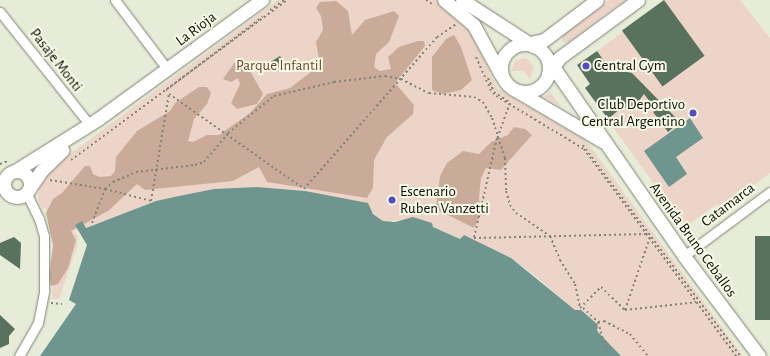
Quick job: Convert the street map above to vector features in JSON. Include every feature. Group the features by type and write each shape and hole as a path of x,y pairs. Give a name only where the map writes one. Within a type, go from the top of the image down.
{"main road":[{"name":"La Rioja","path":"90,125 168,70 262,0"},
{"path":"462,0 528,44 549,66"},
{"path":"502,76 501,64 506,53 528,44 544,40 597,0"},
{"path":"440,4 473,24 502,76 512,99 534,90 543,84 549,66 638,0"},
{"name":"Avenida Bruno Ceballos","path":"549,66 684,256 759,356"},
{"name":"Avenida Bruno Ceballos","path":"512,99 603,142"},
{"path":"25,194 9,195 4,188 4,179 8,174 90,125"},
{"path":"0,202 25,194 47,165 90,125"},
{"path":"8,174 23,172 29,178 25,194"}],"street":[{"path":"115,0 168,70"},
{"name":"Pasaje Monti","path":"0,12 90,125"},
{"path":"19,356 38,323 44,291 44,236 39,219 25,194"},
{"name":"Catamarca","path":"684,256 769,195"}],"path":[{"path":"166,90 284,0"},
{"path":"68,162 287,0"},
{"path":"426,0 440,4"},
{"path":"453,17 462,26"},
{"path":"45,180 105,189 151,201 169,94 228,134 304,189 437,37 459,22"},
{"path":"474,53 492,93 512,99 584,148 740,356"},
{"path":"92,223 105,189 122,176 195,165 204,162 228,134 274,96 357,78 385,76 401,79 429,93 469,96 482,102 492,118 497,138 505,158 506,191 512,209 550,236 560,260 575,284 580,308 601,287 625,310 699,302"},
{"path":"512,99 497,138 474,238 650,235"},
{"path":"49,180 52,175"},
{"path":"625,310 650,235"},
{"path":"699,302 736,356"},
{"path":"583,308 598,322 608,356"},
{"path":"598,322 604,320 630,334 648,356"}],"green space":[{"name":"Parque Infantil","path":"278,0 436,0 450,9 470,29 497,88 582,138 590,146 743,356 621,356 575,310 534,275 511,258 463,235 461,239 433,227 404,220 383,221 371,211 305,191 257,187 214,189 179,196 156,201 85,228 75,225 78,231 73,229 78,236 77,246 59,299 52,299 54,237 46,208 42,209 38,200 41,180 55,165"},
{"path":"609,0 625,0 569,42 562,42 563,35"},
{"name":"Club Deportivo Central Argentino","path":"665,0 740,0 770,38 770,173 721,209 717,204 685,227 610,123 613,120 611,117 620,109 635,105 637,78 625,70 610,70 597,51"},
{"path":"524,58 530,61 534,67 530,79 523,71 511,71 515,61"},
{"path":"550,92 560,105 560,106 544,97"}],"shaded area":[{"path":"336,1 348,11 352,35 365,20 394,11 399,16 389,42 376,54 374,67 380,71 391,69 388,57 399,47 418,41 424,41 425,46 395,83 414,105 413,114 387,137 374,160 373,188 367,198 267,182 259,167 233,181 145,190 137,184 108,211 71,231 76,240 68,268 58,284 51,286 49,278 53,245 46,213 53,199 62,193 85,166 90,166 93,174 100,177 111,176 115,171 116,157 137,131 170,111 175,103 199,87 207,87 211,93 207,104 194,119 188,141 193,142 207,135 219,135 250,113 267,94 290,88 320,65 316,42 323,30 321,16 316,8 320,2"},
{"path":"454,35 461,47 472,80 461,90 443,94 432,90 432,57 446,39"},
{"path":"244,60 263,94 257,104 237,109 231,103 240,84 238,78 231,82 223,79 235,62"},
{"path":"514,127 525,129 532,135 501,170 486,168 481,178 479,198 481,214 474,228 436,209 440,176 447,163 463,151 479,154 491,142 508,135"}],"water":[{"path":"690,118 703,138 676,157 687,174 669,187 644,151"},
{"path":"257,187 305,191 368,203 373,214 383,221 395,222 413,217 432,223 433,227 460,239 464,235 511,258 575,310 581,310 598,325 597,331 621,356 40,356 76,304 69,300 87,245 75,225 82,221 86,228 156,201 179,196 214,189"}],"building":[{"path":"664,0 705,56 662,86 622,31"},
{"path":"597,51 609,68 632,73 680,122 668,132 653,112 656,110 644,94 635,106 620,109 608,119 585,88 590,84 577,65"},
{"path":"280,56 285,64 274,71 269,63"},
{"path":"755,236 770,236 770,320 755,320"},
{"path":"14,237 21,243 20,269 0,255 0,243"},
{"path":"0,315 15,329 9,336 9,344 0,348"}],"place":[{"name":"Central Gym","path":"586,66"},
{"name":"Club Deportivo Central Argentino","path":"693,113"},
{"name":"Escenario Ruben Vanzetti","path":"392,200"}]}
